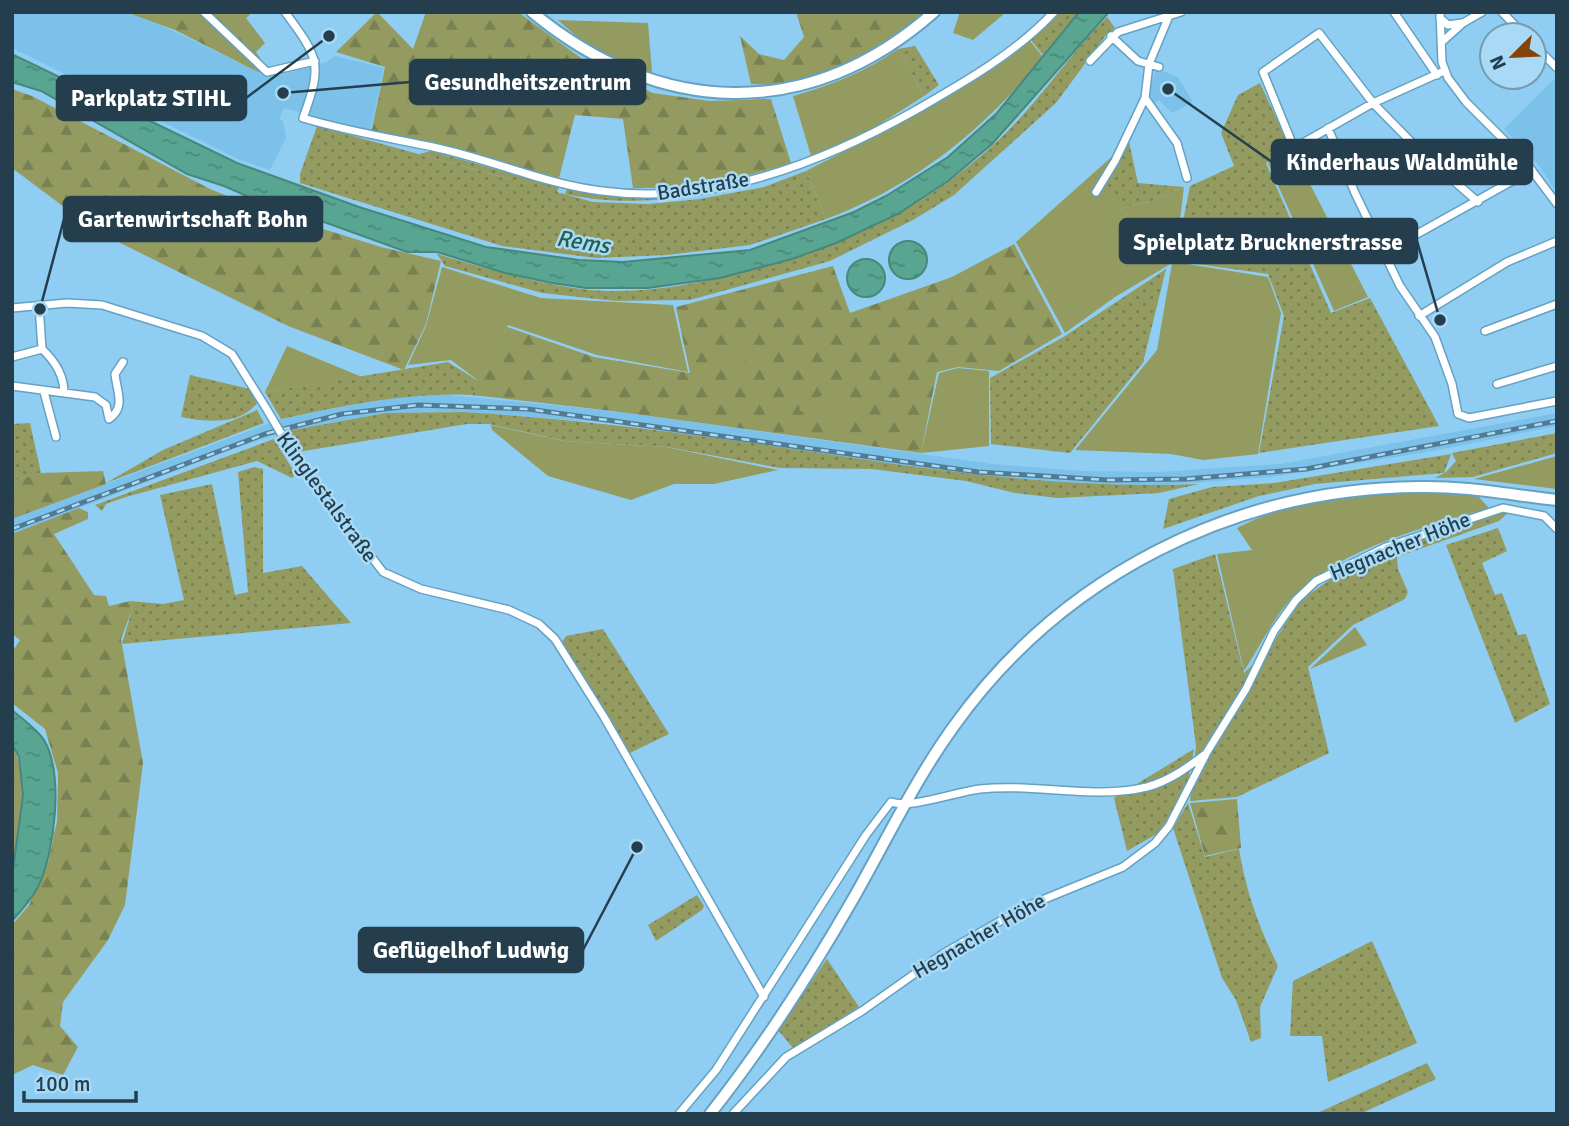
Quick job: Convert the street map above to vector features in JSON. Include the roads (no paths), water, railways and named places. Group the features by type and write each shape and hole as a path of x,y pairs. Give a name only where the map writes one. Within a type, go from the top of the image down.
{"main road":[{"path":"532,12 579,48 624,72 693,90 741,94 790,88 840,73 896,43 934,12"},
{"name":"Hegnacher Höhe","path":"710,1114 797,993 904,806 953,727 1009,659 1076,599 1119,570 1175,539 1237,515 1293,500 1350,490 1456,487 1557,500"},
{"name":"Hegnacher Höhe","path":"1521,497 1557,506"}],"street":[{"path":"204,12 267,72 315,61 307,41 285,12"},
{"name":"Badstraße","path":"315,61 316,85 303,118 433,148 555,182 602,191 647,195 681,192 774,173 865,139 993,62 1054,12"},
{"path":"1090,61 1111,36 1181,12"},
{"path":"1394,12 1441,73 1532,170 1557,204"},
{"path":"1443,41 1463,23 1482,12"},
{"path":"1440,15 1443,41 1441,73"},
{"path":"1440,15 1448,25 1463,23"},
{"path":"1096,192 1115,161 1144,98 1149,64 1169,16"},
{"path":"1441,73 1373,103 1294,148 1263,72 1319,33 1373,103 1422,153 1478,202"},
{"path":"1111,36 1138,61 1159,67"},
{"path":"1144,98 1177,143 1187,178"},
{"path":"1328,128 1383,253 1419,316 1435,337 1444,358 1458,415 1462,418 1557,401"},
{"path":"1383,253 1532,170"},
{"path":"1419,316 1507,262 1557,241"},
{"name":"Klinglestalstraße","path":"12,308 67,303 102,305 214,341 240,363 292,452 383,572 421,589 509,610 539,624 555,639 604,717 764,997"},
{"path":"1485,331 1557,304"},
{"path":"39,305 42,349 55,361 64,384 64,393"},
{"path":"12,357 42,349"},
{"path":"12,386 95,397 106,405 109,419 118,413 121,402 115,374 123,362"},
{"path":"1497,384 1557,366"},
{"path":"44,392 56,437"},
{"name":"Hegnacher Höhe","path":"733,1114 786,1058 841,1024 944,953 1025,907 1123,867 1139,856 1169,827 1207,752 1234,711 1285,613 1316,581 1386,547 1503,508 1544,516 1557,529"},
{"name":"Hegnacher Höhe","path":"904,806 938,796 982,789 1095,791 1148,787 1175,775 1207,752"},
{"path":"679,1114 716,1070 858,847 891,802 904,806"}],"water":[{"path":"1079,12 1109,12 992,144 948,181 898,214 836,243 792,259 720,278 648,288 586,288 552,283 505,273 437,252 407,252 324,222 281,211 224,186 187,174 41,91 12,82 12,54 237,163 359,207 486,247 579,260 623,262 750,250 854,212 886,196 948,157 997,113"},
{"path":"908,241 922,246 927,260 922,274 908,279 894,274 889,260 894,246"},
{"path":"866,259 879,265 885,278 879,291 866,297 853,291 847,278 853,265"},
{"path":"12,710 44,740 54,772 55,813 44,872 38,887 12,921 12,877 23,795 19,757 12,744"}],"railway":[{"path":"12,529 265,434 342,414 418,405 528,409 978,472 1107,480 1186,479 1306,469 1557,421"}],"place":[{"name":"Parkplatz STIHL","path":"329,36"},
{"name":"Kinderhaus Waldmühle","path":"1168,89"},
{"name":"Gesundheitszentrum","path":"283,93"},
{"name":"Gartenwirtschaft Bohn","path":"40,309"},
{"name":"Spielplatz Brucknerstrasse","path":"1440,320"},
{"name":"Geflügelhof Ludwig","path":"637,847"}],"water label":[{"name":"Rems","path":"583,242"}]}
